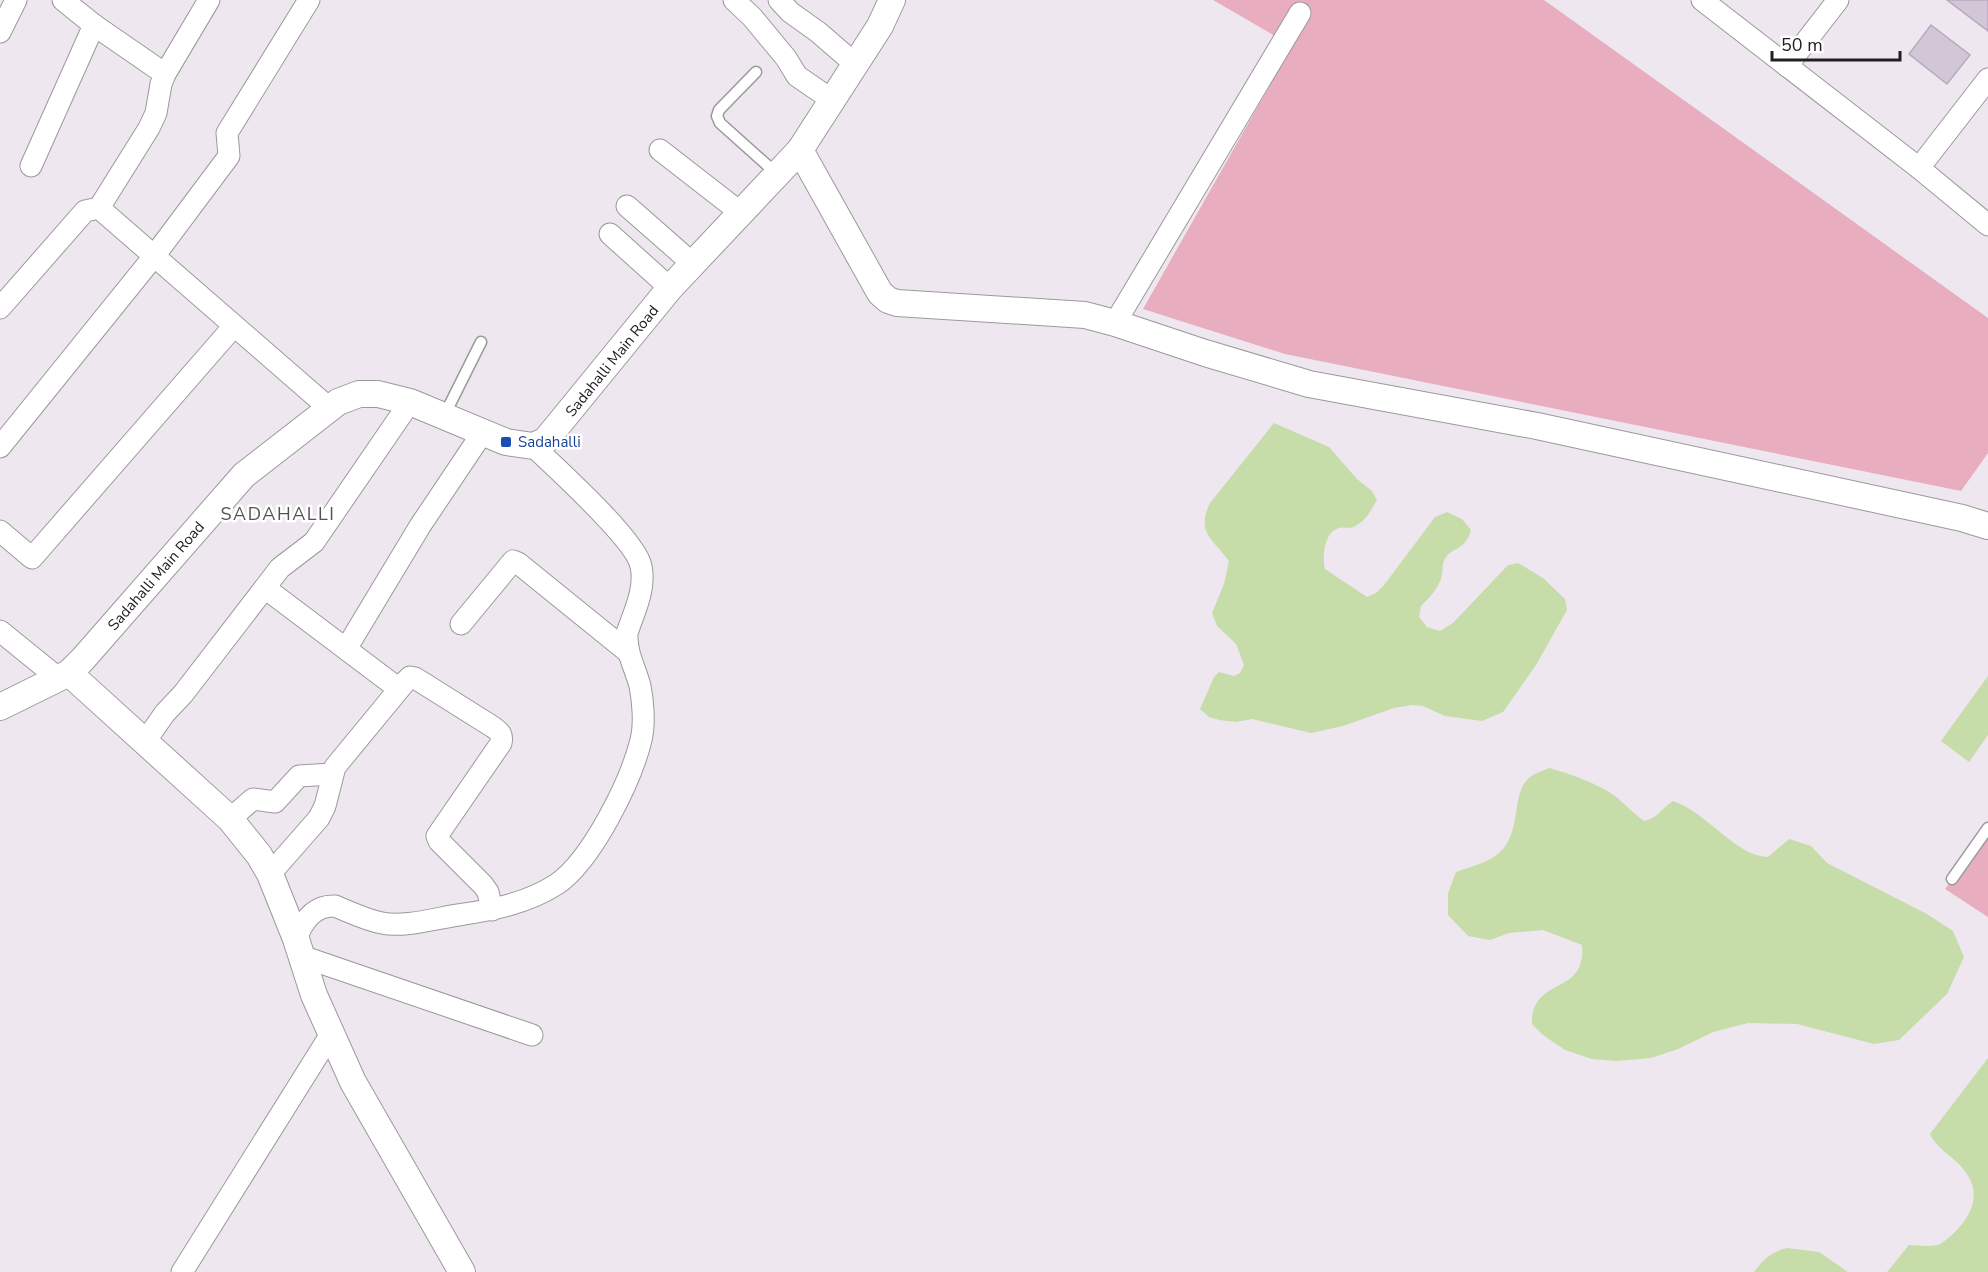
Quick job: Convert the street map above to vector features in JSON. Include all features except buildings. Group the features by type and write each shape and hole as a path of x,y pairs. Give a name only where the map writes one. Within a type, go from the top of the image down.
{"street":[{"path":"0,32 16,0"},
{"path":"63,0 94,25 165,74"},
{"path":"0,308 85,211 99,208 149,128 156,113 165,74 209,0"},
{"path":"0,447 155,255 229,156 227,133 309,0"},
{"path":"734,0 759,25 786,58 796,76 832,100"},
{"path":"779,0 790,12 818,32 855,64"},
{"name":"Sadahalli Main Road","path":"0,707 63,675 83,659 239,480 328,408 350,397 368,393 410,402 506,442 533,446 545,441 670,288 800,150 880,26 892,0"},
{"path":"1702,0 1988,225"},
{"path":"1787,66 1838,0"},
{"path":"1115,323 1300,12"},
{"path":"31,166 94,25"},
{"path":"1918,168 1988,80"},
{"path":"660,150 741,213"},
{"path":"800,150 880,293 888,300 897,303 1085,315 1309,384 1536,426 1962,518 1988,526"},
{"path":"627,206 693,264"},
{"path":"99,208 328,408"},
{"path":"610,234 670,288"},
{"path":"0,531 32,558 234,326"},
{"path":"144,743 165,713 183,694 280,568 314,542 410,402"},
{"path":"346,649 420,526 483,432"},
{"path":"299,947 302,924 314,912 325,906 335,906 389,924 492,910 520,902 548,889 567,876 599,833 624,787 641,740 643,723 640,686 628,652 627,633 641,589 641,564 630,543 533,446"},
{"path":"461,624 513,561 628,652"},
{"path":"265,588 399,688"},
{"path":"0,631 63,675 192,783 230,819 259,855 270,874 299,947 314,995 353,1082 462,1272"},
{"path":"270,874 319,818 325,806 335,768 399,688 408,679 415,678 499,731 502,737 501,743 437,836 439,842 488,892 492,910"},
{"path":"230,819 253,799 275,802 299,776 332,774"},
{"path":"299,947 532,1035"},
{"path":"182,1272 332,1034"}],"lane":[{"path":"756,72 719,110 717,116 720,123 777,174"},
{"path":"444,416 481,342"},
{"path":"1952,879 1988,828"}],"shaded area":[{"path":"1213,0 1544,0 1988,318 1988,453 1961,491 1285,354 1143,309 1292,46"},
{"path":"1274,423 1329,447 1357,479 1372,491 1377,500 1360,523 1334,530 1327,540 1324,552 1325,569 1367,597 1376,593 1384,585 1435,517 1447,512 1462,519 1471,530 1462,546 1447,556 1443,563 1439,584 1421,606 1419,617 1427,627 1440,631 1453,623 1508,565 1518,563 1543,578 1565,599 1567,610 1536,665 1503,712 1482,721 1445,716 1423,706 1412,705 1394,708 1343,726 1311,733 1252,719 1236,722 1219,720 1209,717 1200,709 1214,677 1219,672 1234,676 1240,673 1244,665 1236,644 1217,626 1212,613 1224,584 1229,561 1208,535 1205,528 1206,513 1210,503"},
{"path":"1988,676 1988,735 1969,762 1941,741"},
{"path":"1549,768 1583,779 1609,792 1644,821 1649,820 1673,801 1698,814 1732,842 1756,855 1768,857 1789,839 1811,846 1827,863 1927,914 1953,931 1964,957 1947,994 1899,1040 1874,1044 1797,1024 1748,1023 1713,1032 1678,1049 1651,1058 1616,1061 1592,1059 1565,1050 1543,1035 1532,1024 1532,1014 1539,1000 1546,993 1571,978 1578,970 1582,945 1543,930 1509,933 1490,940 1468,936 1448,915 1448,893 1456,872 1488,860 1503,849 1509,841 1523,785 1532,776"},
{"path":"1988,835 1988,917 1945,889"},
{"path":"1988,1058 1988,1272 1887,1272 1909,1245 1931,1246 1941,1243 1952,1235 1969,1214 1974,1191 1967,1174 1937,1145 1930,1134"},
{"path":"1787,1248 1819,1252 1848,1272 1754,1272 1768,1257"}],"place":[{"name":"Sadahalli","path":"506,442"}],"district":[{"name":"SADAHALLI","path":"278,514"}]}
